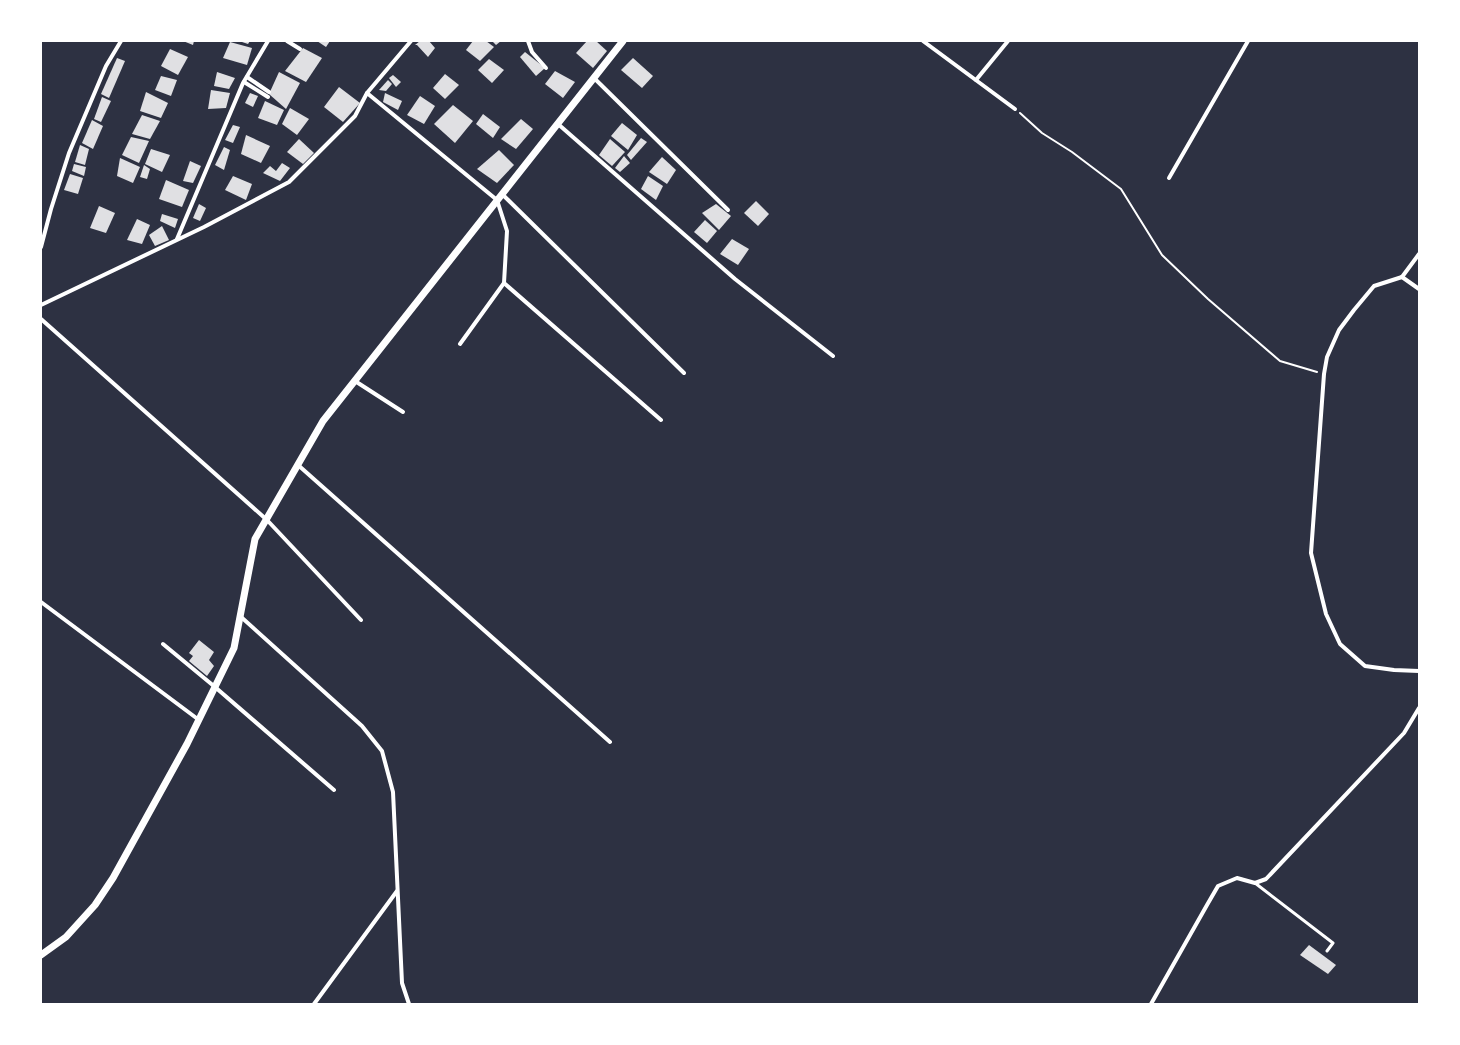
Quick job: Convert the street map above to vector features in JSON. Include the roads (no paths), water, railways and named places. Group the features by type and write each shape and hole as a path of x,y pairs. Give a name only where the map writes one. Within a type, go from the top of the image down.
{"street":[{"path":"41,247 51,209 69,153 106,66 121,41"},
{"path":"177,240 244,82 268,41"},
{"path":"287,41 300,49"},
{"path":"41,305 177,240 289,182 355,116 367,93 411,41"},
{"path":"528,41 532,52 546,68"},
{"path":"41,955 66,937 95,905 116,871 187,744 234,648 255,539 323,421 623,41"},
{"path":"923,41 1015,109"},
{"path":"976,80 1008,41"},
{"path":"1170,178 1248,41"},
{"path":"244,82 269,95 247,77"},
{"path":"594,78 728,210"},
{"path":"367,93 499,197 684,373"},
{"path":"558,124 735,279 833,356"},
{"path":"460,344 504,283 507,231 499,197"},
{"path":"1419,254 1402,277 1374,286 1339,330 1327,357 1324,374 1311,554 1326,614 1340,644 1364,666 1394,670 1419,671"},
{"path":"1402,277 1419,288"},
{"path":"504,283 661,420"},
{"path":"41,319 267,520 361,620"},
{"path":"355,381 403,412"},
{"path":"298,465 610,742"},
{"path":"41,602 199,720"},
{"path":"240,616 362,726 382,751 394,792 402,983 409,1004"},
{"path":"163,644 334,790"},
{"path":"1152,1004 1218,886 1237,878 1255,883 1266,879 1399,739 1419,708"},
{"path":"314,1004 398,891"}],"lane":[{"path":"1255,883 1333,943 1327,951"}]}
